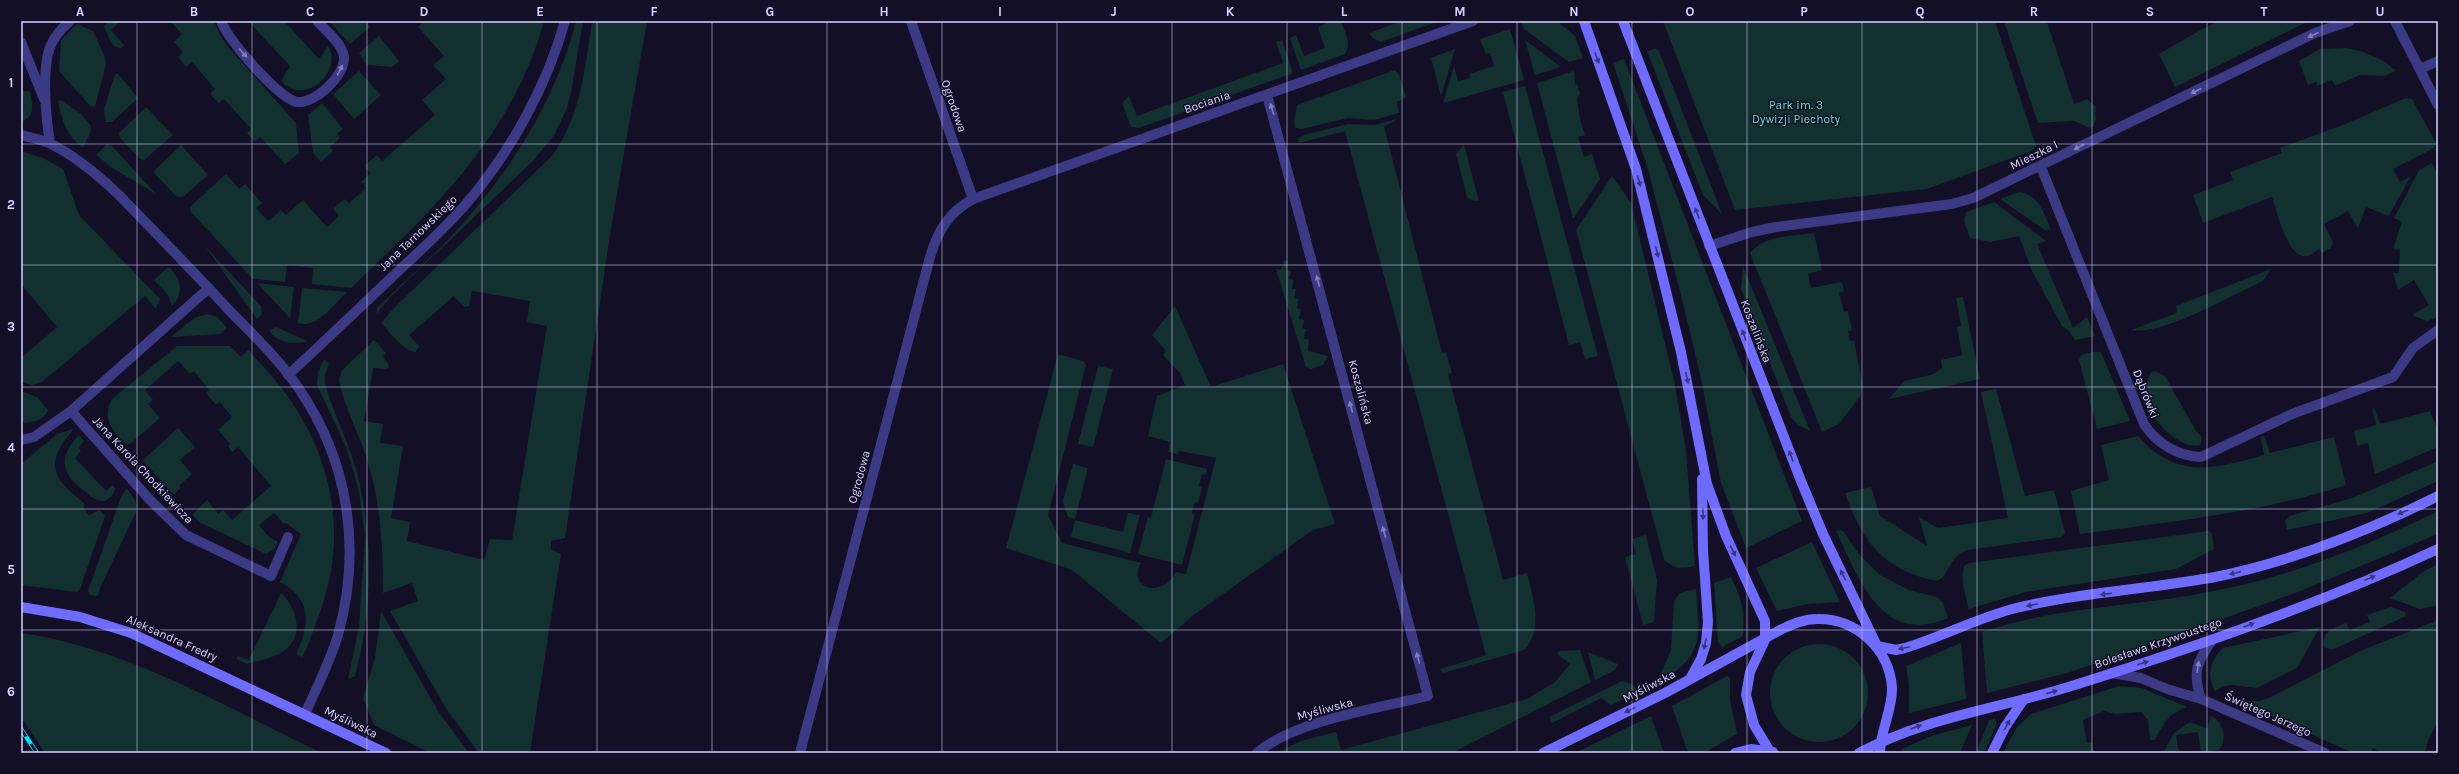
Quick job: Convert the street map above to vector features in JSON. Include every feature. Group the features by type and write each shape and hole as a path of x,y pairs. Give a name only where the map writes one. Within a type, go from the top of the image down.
{"main road":[{"path":"1584,21 1636,169 1681,352 1702,461 1715,510 1765,621 1764,640 1750,672 1746,696 1754,725 1772,752"},
{"name":"Koszalińska","path":"1623,21 1818,524 1886,663 1892,686 1890,711 1880,742"},
{"path":"1690,679 1703,651 1708,622 1703,550 1702,461"},
{"path":"1877,646 1896,650 1905,648 1998,613 2035,604 2210,578 2257,567 2300,553 2373,525 2438,496"},
{"name":"Bolesława Krzywoustego","path":"1859,753 1880,742 1931,722 2024,699 2112,673 2213,639 2302,606 2438,549"},
{"name":"Aleksandra Fredry","path":"21,607 80,616 131,633 305,714"},
{"name":"Myśliwska","path":"1543,753 1690,679 1796,623 1825,619 1854,629 1877,646"},
{"path":"1992,753 2005,727 2024,699"},
{"name":"Myśliwska","path":"305,714 386,753"},
{"path":"1880,742 1880,753"},
{"path":"1735,753 1751,749 1772,752"}],"street":[{"path":"50,143 45,101 50,46 58,31 70,21"},
{"path":"221,21 230,38 275,88 289,100 298,102 306,101 318,94 337,76 343,65 344,56 340,47 317,21"},
{"name":"Jana Tarnowskiego","path":"288,375 440,232 467,204 497,163 522,121 554,55 565,21"},
{"name":"Ogrodowa","path":"911,21 973,199"},
{"name":"Bociania","path":"952,212 973,199 1473,21"},
{"name":"Mieszka I","path":"1709,246 1752,232 1776,227 1952,204 1973,198 2041,167 2308,37 2350,21"},
{"path":"2395,21 2438,105"},
{"path":"21,42 45,101"},
{"path":"2420,70 2438,61"},
{"name":"Koszalińska","path":"1267,95 1428,696"},
{"path":"21,135 50,143 104,180 209,288 288,375 312,410 334,454 346,495 350,538 346,595 338,634 326,669 305,714"},
{"name":"Dąbrówki","path":"2041,167 2144,424 2166,446 2179,453 2190,457 2201,457 2292,414 2393,377 2413,348 2438,330"},
{"name":"Ogrodowa","path":"800,753 930,256 941,229 952,212"},
{"path":"21,440 34,437 71,411 209,288"},
{"name":"Jana Karola Chodkiewicza","path":"71,411 150,500 186,535 271,576 288,537"},
{"path":"2201,699 2198,688 2197,666 2200,656 2213,639"},
{"name":"Świętego Jerzego","path":"2112,673 2141,678 2167,689 2201,699 2325,753"},
{"name":"Myśliwska","path":"1257,753 1270,742 1292,731 1428,696"}],"green space":[{"path":"108,21 121,21 111,30 124,45 121,48 113,46 104,27"},
{"path":"170,21 214,21 220,35 229,48 296,123 299,153 285,164 260,137 255,142 247,133 251,129 224,99 219,103 210,94 215,89 192,62 186,67 178,57 183,52 174,42 182,34"},
{"path":"248,21 284,21 319,59 328,46 332,56 331,65 320,83 311,88 301,90 291,88 281,81 290,66"},
{"path":"329,21 365,21 370,27 350,44"},
{"path":"425,21 544,21 530,62 512,100 491,135 467,168 440,199 382,259 351,288 312,284 313,268 287,265 285,282 253,279 191,212 190,207 226,174 239,189 245,184 262,203 256,208 268,221 281,210 286,215 303,200 327,227 339,216 333,209 344,199 349,203 366,188 361,182 371,173 364,166 377,155 382,161 435,115 422,100 446,79 433,65 444,56 418,27"},
{"path":"576,21 583,21 571,92 567,108 555,134 533,161 389,298 377,314 377,308 428,260 464,222 507,167 536,121 548,96 569,46"},
{"path":"592,21 647,21 611,228 565,538 551,541 551,549 561,554 530,753 479,753 445,707 390,611 418,601 412,583 383,593 379,513 373,481 366,455 345,402 339,380 342,370 374,340 386,353 383,356 390,367 386,369 373,368 364,421 383,424 380,443 403,446 391,518 410,522 407,541 484,560 490,539 512,540 547,326 527,322 530,301 472,291 469,306 464,307 454,296 409,335 419,346 416,352 407,349 402,345 381,323 395,307 553,155 570,124 576,107 584,74"},
{"path":"1332,21 1341,21 1348,42 1345,54 1301,70 1290,38 1296,35 1304,56 1325,48 1318,27"},
{"path":"1402,21 1439,21 1381,42 1375,40 1369,33"},
{"path":"1520,21 1557,21 1575,36 1583,58 1569,62 1524,29"},
{"name":"Park im. 3 Dywizji Piechoty","path":"1663,21 1995,21 2036,146 2031,151 1927,189 1735,210"},
{"path":"2004,21 2049,21 2047,22 2074,104 2087,99 2095,106 2096,119 2093,127 2090,128 2074,121 2038,123"},
{"path":"2221,21 2309,21 2175,87 2159,54 2206,27"},
{"path":"77,24 93,31 105,57 106,64 95,106 91,107 59,71 61,40"},
{"path":"1510,29 1524,80 1443,103 1454,66 1458,81 1470,78 1469,74 1494,66 1490,53 1486,54 1480,39"},
{"path":"379,36 399,61 392,67 367,65 359,53"},
{"path":"1282,40 1293,73 1139,128 1131,127 1122,103 1129,96 1137,116 1283,63 1276,42"},
{"path":"1525,40 1561,67 1535,75"},
{"path":"2344,48 2372,55 2391,66 2396,71 2384,76 2360,75 2335,86 2332,80 2317,86 2316,82 2308,85 2299,61 2320,49"},
{"path":"1455,49 1441,96 1431,58"},
{"path":"1655,49 1659,51 1722,214 1703,195 1647,51"},
{"path":"1624,59 1802,521 1746,548 1721,483 1700,374 1679,287 1647,166 1613,63"},
{"path":"1395,70 1399,75 1406,97 1397,102 1399,113 1374,120 1348,118 1302,129 1295,128 1294,122 1297,105"},
{"path":"359,71 381,95 354,119 333,94"},
{"path":"1574,71 1575,85 1577,84 1580,94 1577,98 1580,119 1585,135 1578,137 1584,157 1592,154 1600,179 1573,219 1537,83"},
{"path":"115,74 118,74 138,98 112,122 106,122 104,109"},
{"path":"1525,86 1598,356 1585,359 1580,342 1569,345 1503,92"},
{"path":"21,91 30,91 32,104 30,116 23,121"},
{"path":"2406,98 2412,99 2436,143 2434,148 2393,169 2400,182 2411,176 2389,216 2366,207 2358,229 2348,211 2324,224 2333,242 2331,248 2322,253 2319,249 2308,256 2301,255 2295,251 2289,243 2284,234 2272,197 2203,223 2193,195 2233,180 2230,172 2282,153 2280,148 2343,125"},
{"path":"61,100 81,114 91,126 90,134 83,147 72,138 66,127 61,115 58,101"},
{"path":"322,103 343,129 337,134 340,138 330,147 333,151 321,162 313,153 308,115"},
{"path":"146,107 173,135 144,160 140,159 120,138 119,133"},
{"path":"1396,119 1394,122 1384,126 1442,353 1446,352 1452,373 1448,374 1503,580 1527,573 1535,613 1534,633 1524,650 1443,673 1440,669 1486,655 1345,131 1299,143 1298,139 1304,135 1348,124 1375,125"},
{"path":"107,144 112,146 156,194 114,169 96,155"},
{"path":"181,145 208,175 183,197 177,197 155,174 154,171"},
{"path":"1464,145 1479,201 1471,200 1467,197 1456,154"},
{"path":"21,151 43,158 63,169 79,215 160,299 156,309 145,296 42,382 32,385 21,382 21,358 57,327 21,284"},
{"path":"2432,163 2438,175 2438,317 2427,321 2412,315 2429,305 2414,280 2398,290 2393,273 2399,273 2400,250 2393,249 2402,222 2394,218 2419,170"},
{"path":"1612,176 1631,203 1675,385 1686,450 1695,566 1682,568 1675,567 1664,560 1576,230"},
{"path":"2019,192 2026,194 2036,201 2043,211 2051,230 2045,230 2000,199"},
{"path":"1994,202 2046,241 2037,244 2073,328 2087,317 2095,336 2075,340 2069,331 2062,326 2032,271 2019,236 1990,242 1970,238 1964,221 1966,212"},
{"path":"1814,233 1822,270 1808,274 1811,288 1840,282 1842,283 1844,291 1839,293 1844,312 1848,311 1852,330 1848,331 1850,341 1854,340 1862,381 1861,395 1839,424 1822,432 1750,253 1763,243 1779,237"},
{"path":"205,246 261,306 262,314 257,319"},
{"path":"1284,260 1288,261 1287,270 1291,271 1289,279 1293,280 1292,289 1296,289 1294,298 1299,299 1297,308 1301,309 1299,319 1304,320 1302,328 1306,329 1304,339 1309,340 1308,351 1328,356 1323,365 1311,369 1306,367 1276,269 1281,270"},
{"path":"1743,266 1810,431 1798,425 1791,417 1741,289"},
{"path":"167,268 170,268 174,273 180,287 180,292 172,306 168,295 154,280"},
{"path":"2271,269 2263,281 2197,313 2160,327 2144,330 2131,330 2177,313 2176,306"},
{"path":"257,283 294,287 290,318"},
{"path":"302,288 347,292 325,314 312,323 305,324 298,323"},
{"path":"1963,297 1980,379 1889,399 1904,381 1934,374 1942,368 1941,360 1962,355 1957,327 1961,326 1956,298"},
{"path":"1175,306 1211,387 1283,364 1335,524 1313,530 1195,614 1161,643 1072,570 1006,548 1058,354 1083,361 1086,365 1048,515 1062,543 1141,563 1138,571 1138,578 1142,584 1147,587 1154,588 1162,586 1169,581 1176,572 1186,574 1216,458 1179,451 1178,454 1168,452 1170,442 1148,436 1157,396 1185,385 1180,373 1163,355 1166,351 1152,335"},
{"path":"207,314 217,317 227,328 220,334 171,337 194,318"},
{"path":"276,327 307,341 291,343 281,340 269,331"},
{"path":"177,346 230,346 241,357 248,350 273,377 286,394 302,419 315,445 325,471 331,499 334,527 333,555 329,584 310,641 302,657 297,655 297,652 306,622 303,604 298,596 280,582 301,534 286,523 284,524 274,513 259,525 269,537 278,542 274,549 266,554 201,523 192,515 207,500 218,514 223,510 232,520 271,486 238,447 232,452 228,446 230,444 218,430 232,417 220,402 216,405 206,393 209,390 194,371 190,374 178,361 145,390 153,400 148,404 160,418 130,444 125,444 112,429 108,418 108,412 112,399"},
{"path":"2092,352 2101,352 2130,421 2097,429 2079,360 2081,355"},
{"path":"324,359 329,364 325,375 325,383 356,469 366,521 368,547 368,599 365,625 355,676 348,679 359,627 365,537 359,492 347,449 317,385 318,373"},
{"path":"1098,366 1113,369 1093,447 1078,444"},
{"path":"2155,371 2165,376 2196,431 2202,437 2200,445 2191,445 2174,437 2165,430 2152,413 2145,396 2145,390 2151,372"},
{"path":"1996,389 2025,496 2054,490 2065,533 2062,537 1967,550 1956,557 1941,579 1937,581 1902,570 1889,562 1868,540 1859,526 1845,493 1871,487 1880,516 1927,546 1919,517 1938,528 2008,518 1981,392"},
{"path":"21,391 37,397 48,410 42,418 25,423 21,419"},
{"path":"2372,408 2374,408 2380,424 2430,411 2438,431 2438,447 2375,474 2368,443 2357,446 2354,431 2376,425"},
{"path":"178,428 195,447 180,460 192,474 179,486 181,488 173,495 143,460"},
{"path":"73,429 62,444 57,456 55,464 56,472 64,485 84,503 84,509 89,515 100,510 105,516 80,589 77,592 21,585 21,464 57,434"},
{"path":"79,435 84,441 78,448 81,451 75,458 106,491 113,485 115,488 113,495 105,501 95,499 75,484 66,471 65,457 72,443"},
{"path":"2138,436 2153,450 2167,460 2182,465 2197,467 2212,467 2229,464 2264,455 2261,437 2264,436 2270,453 2334,437 2346,485 2314,495 2248,510 2181,521 2080,534 2071,491 2109,480 2101,445"},
{"path":"1166,459 1207,469 1206,475 1202,474 1199,486 1202,487 1198,503 1195,502 1192,513 1195,514 1182,565 1138,554 1148,517 1151,518"},
{"path":"2436,462 2438,481 2367,513 2287,530 2285,521 2290,516 2352,498"},
{"path":"1073,464 1088,468 1075,519 1068,517 1063,501"},
{"path":"127,488 136,502 136,512 100,588 98,596 90,595 88,591 121,497"},
{"path":"2438,511 2438,534 2298,592 2067,673 1987,693 1982,632 2010,623 2039,617 2185,596 2243,585 2300,568 2356,548"},
{"path":"1128,513 1140,515 1130,553 1071,537 1075,520 1123,532"},
{"path":"1836,531 1843,531 1858,553 1880,575 1909,590 1937,597 1943,603 1948,618 1925,625 1906,623 1890,616 1876,603 1864,587"},
{"path":"2209,531 2212,534 2214,549 2176,569 2026,592 1969,609 1964,587 1963,571 1964,566 1969,563"},
{"path":"1646,535 1657,580 1654,622 1643,625 1625,557 1636,554 1632,539"},
{"path":"1812,542 1840,602 1808,604 1777,611 1756,568"},
{"path":"2438,564 2438,605 2420,609 2390,598 2424,571"},
{"path":"1731,577 1742,605 1744,619 1743,636 1722,647 1718,642 1714,583"},
{"path":"1696,589 1698,632 1696,643 1692,653 1685,663 1675,672 1660,681 1659,678 1671,650 1674,601 1680,593"},
{"path":"281,593 287,599 295,615 296,632 294,639 282,652 274,656 247,664 236,659 238,656 249,660"},
{"path":"2391,607 2405,612 2406,616 2332,650 2324,647 2324,637 2329,631 2346,623 2350,630 2370,622 2367,615"},
{"path":"381,611 438,711 469,753 430,753 374,725 363,698 375,658"},
{"path":"2438,620 2438,721 2427,743 2425,753 2382,753 2373,748 2371,753 2353,753 2237,701 2259,701 2269,698 2360,651"},
{"path":"2320,627 2297,668 2257,688 2232,685 2224,686 2215,691 2210,674 2211,668 2215,658 2223,648"},
{"path":"21,633 61,641 138,665 175,681 322,753 45,753 21,717"},
{"path":"1961,643 1966,699 1909,713 1909,684 1906,666"},
{"path":"1819,644 1838,647 1854,658 1865,674 1868,693 1865,712 1854,728 1838,739 1819,742 1800,739 1784,728 1773,712 1770,693 1773,674 1784,658 1800,647"},
{"path":"1580,650 1591,682 1452,753 1276,753 1301,741 1336,732 1341,750 1527,699 1555,682 1570,664 1557,654 1559,651"},
{"path":"1588,652 1618,664 1615,670 1595,680"},
{"path":"1727,676 1730,678 1730,700 1737,734 1704,753 1688,753 1672,706"},
{"path":"1622,681 1632,684 1639,692 1611,705 1601,698 1552,723 1549,717"},
{"path":"2119,686 2142,688 2187,707 2176,712 2167,720 2155,740 2150,740 2148,720 2141,712 2116,714 2104,711 2083,720 2087,743 2092,742 2094,753 2003,753 2017,727 2031,714"},
{"path":"1651,716 1664,753 1575,753"},
{"path":"2211,716 2219,722 2223,731 2224,736 2222,746 2219,750 2201,753 2198,732 2176,735 2179,753 2163,753 2174,733 2190,722 2207,728"},
{"path":"1995,719 1997,723 1984,753 1976,753 1989,720"},
{"path":"1972,725 1960,753 1901,753 1902,749 1931,736"}],"railway":[{"path":"21,729 37,753"}]}
